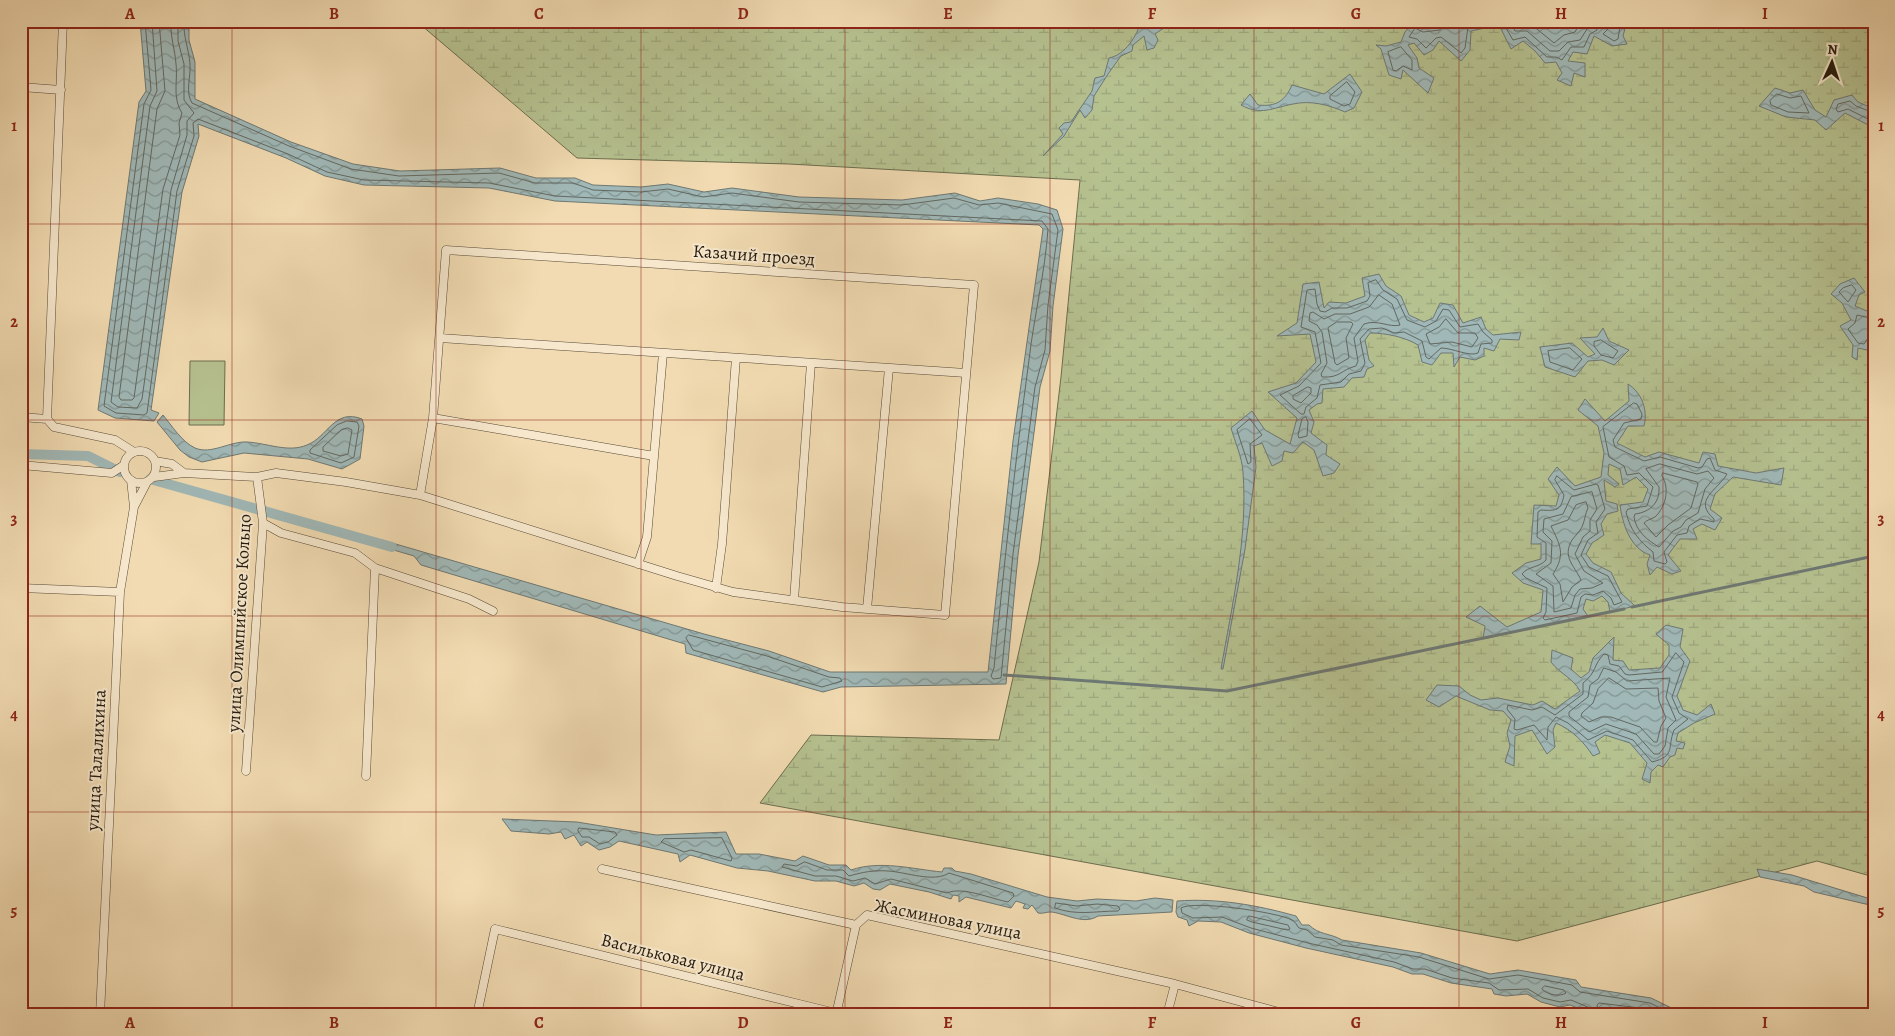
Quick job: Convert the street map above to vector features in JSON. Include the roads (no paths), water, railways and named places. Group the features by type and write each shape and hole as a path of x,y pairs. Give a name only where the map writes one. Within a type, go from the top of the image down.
{"street":[{"path":"47,419 63,21"},
{"path":"21,88 61,90"},
{"name":"Казачий проезд","path":"420,494 433,418 446,250 974,285 945,615 867,609"},
{"path":"440,338 966,373"},
{"path":"638,564 647,537 663,353"},
{"path":"716,588 722,544 736,358"},
{"path":"794,600 811,363"},
{"path":"130,480 138,483 184,473 257,477 276,473 420,494 716,588 867,609 889,368"},
{"path":"21,416 47,419 54,426 115,440 134,452"},
{"path":"433,418 654,456"},
{"path":"134,507 130,480 124,471 124,465 127,457 134,452 142,451 150,454 156,460 172,464 184,473"},
{"path":"134,507 157,469 156,460"},
{"path":"21,465 112,473 124,465"},
{"name":"улица Олимпийское Кольцо","path":"246,771 263,522 257,477"},
{"name":"улица Талалихина","path":"100,1015 120,592 134,507"},
{"path":"263,522 281,533 355,553 375,568 469,599 494,611"},
{"path":"366,776 375,568"},
{"path":"21,588 120,592"},
{"name":"Жасминовая улица","path":"602,869 856,926 867,915 1175,984 1290,1015"},
{"path":"839,1014 856,926"},
{"name":"Васильковая улица","path":"477,1015 495,929 839,1014"},
{"path":"1167,1015 1175,984"}],"water":[{"path":"140,21 189,21 189,40 195,62 195,99 291,142 353,164 400,171 500,168 536,178 575,178 593,185 641,187 668,184 704,192 732,188 799,197 902,200 955,193 980,201 998,198 1038,204 1057,210 1063,229 1053,306 1050,351 1040,387 1018,555 1006,684 841,687 823,692 686,653 685,644 421,565 414,556 380,546 382,540 704,634 769,651 830,672 988,672 1013,441 1043,229 1039,225 555,201 489,188 364,185 325,176 286,158 198,124 199,136 182,192 151,410 159,413 154,421 115,418 98,410 139,102 146,91"},
{"path":"1141,21 1174,21 1155,34 1158,40 1154,48 1147,50 1144,36 1133,45 1132,51 1121,56 1094,96 1092,110 1085,118 1080,110 1064,136 1043,156 1063,134 1059,128 1064,123 1071,122 1092,91 1095,78 1104,76 1109,58 1120,53 1130,44 1137,33"},
{"path":"1414,21 1419,21 1423,27 1438,26 1439,21 1598,21 1604,26 1609,21 1627,21 1623,36 1627,44 1612,46 1594,36 1587,54 1573,52 1568,61 1585,63 1585,77 1574,73 1571,86 1557,80 1562,73 1556,62 1545,63 1523,41 1511,49 1499,25 1471,31 1470,50 1461,61 1439,41 1433,50 1424,55 1414,43 1408,45 1417,58 1419,68 1434,78 1428,93 1403,70 1401,79 1389,75 1381,49 1376,45 1386,46 1401,42 1405,32"},
{"path":"1350,74 1362,92 1354,108 1345,112 1326,105 1313,103 1300,103 1261,111 1241,105 1250,94 1258,105 1275,104 1283,99 1292,85 1324,94"},
{"path":"1775,88 1790,93 1803,90 1815,110 1826,117 1834,100 1852,95 1858,102 1874,109 1874,128 1845,113 1826,130 1815,120 1786,117 1759,106"},
{"path":"1379,274 1386,286 1401,296 1409,315 1424,322 1433,318 1440,303 1453,305 1463,323 1481,317 1486,329 1493,335 1521,332 1519,340 1500,339 1494,351 1484,348 1484,356 1475,360 1460,357 1454,367 1453,353 1441,353 1432,365 1422,362 1418,345 1413,342 1395,336 1370,333 1365,340 1369,360 1374,366 1367,369 1364,377 1352,378 1344,387 1323,389 1322,403 1309,410 1314,422 1311,433 1327,445 1326,455 1340,464 1334,473 1323,476 1314,450 1303,442 1293,453 1284,451 1282,461 1272,466 1262,443 1254,446 1256,467 1245,549 1223,669 1221,669 1238,571 1243,522 1242,466 1231,428 1252,411 1265,430 1290,444 1297,418 1268,392 1296,383 1316,362 1310,334 1277,336 1297,323 1303,284 1319,282 1324,308 1329,302 1346,303 1365,296 1362,278"},
{"path":"1854,278 1865,292 1859,295 1855,306 1874,314 1874,342 1871,342 1867,350 1858,348 1857,360 1852,357 1853,345 1840,326 1851,320 1842,303 1831,294 1840,284"},
{"path":"1603,328 1609,341 1629,350 1614,365 1602,360 1588,361 1575,377 1545,367 1540,347 1572,343 1588,357 1595,354 1580,338 1597,337"},
{"path":"1628,384 1637,392 1643,402 1644,426 1628,426 1617,443 1645,457 1659,452 1699,463 1703,452 1715,454 1718,466 1756,473 1784,468 1781,485 1733,477 1715,494 1710,509 1722,518 1715,530 1702,524 1693,529 1697,539 1680,539 1668,555 1681,571 1672,574 1657,567 1650,575 1647,564 1650,555 1643,552 1632,541 1625,527 1620,505 1643,502 1648,489 1636,477 1623,485 1620,469 1609,464 1608,475 1619,484 1615,487 1604,480 1606,501 1617,504 1618,511 1607,514 1601,524 1604,535 1592,543 1586,554 1593,563 1611,572 1621,593 1635,606 1610,612 1608,602 1602,596 1593,601 1586,599 1583,609 1588,616 1483,639 1485,626 1466,617 1480,606 1507,627 1541,612 1543,590 1523,583 1512,573 1526,563 1541,559 1541,544 1531,544 1534,505 1556,506 1559,495 1548,479 1557,467 1575,486 1601,477 1604,453 1598,426 1578,410 1585,399 1605,421 1629,401"},
{"path":"163,415 186,442 201,450 214,449 241,442 285,448 300,447 314,441 338,420 345,417 362,419 364,426 360,459 342,469 308,459 244,453 202,462 189,457 180,450 157,422"},
{"path":"1666,625 1683,629 1680,647 1690,661 1677,696 1683,710 1697,715 1711,704 1715,714 1694,723 1678,733 1676,741 1685,743 1683,749 1677,748 1675,755 1670,757 1663,767 1658,765 1651,772 1650,783 1642,779 1647,763 1630,743 1605,735 1595,742 1600,753 1593,756 1577,737 1556,723 1553,730 1555,747 1547,754 1532,730 1515,736 1514,766 1505,762 1510,746 1507,733 1511,720 1503,711 1490,710 1456,696 1439,707 1426,700 1437,685 1459,686 1470,695 1481,700 1498,698 1533,705 1542,701 1555,709 1580,691 1551,662 1552,650 1573,658 1571,669 1581,678 1589,672 1593,658 1614,637 1613,660 1623,661 1629,670 1660,668 1669,655 1669,645 1656,634"},
{"path":"502,819 577,822 656,835 726,832 736,854 759,854 795,861 803,856 829,865 846,865 851,870 885,865 942,872 944,868 952,868 955,871 1047,897 1077,901 1097,899 1136,901 1155,898 1173,900 1172,912 1098,916 1086,920 1050,912 1038,913 1032,905 1028,909 1023,908 1025,904 1016,901 1011,908 966,897 959,902 959,896 953,895 951,899 929,892 890,884 880,890 873,889 864,883 854,886 836,881 815,881 768,871 737,868 690,855 680,862 678,854 619,841 610,847 599,850 587,842 581,846 574,835 565,839 561,832 549,834 511,831"},
{"path":"1757,869 1792,875 1874,900 1874,906 1814,892 1804,886 1760,877"},
{"path":"1177,901 1237,903 1267,909 1296,916 1302,925 1309,925 1317,931 1342,940 1421,953 1490,974 1518,970 1576,980 1581,987 1651,998 1686,1015 1595,1015 1570,1005 1560,1007 1541,1002 1527,994 1506,996 1494,994 1492,989 1451,983 1423,974 1412,974 1393,967 1306,948 1249,933 1221,922 1198,921 1189,926 1187,920 1178,917 1176,912"}],"waterway":[{"path":"21,454 88,456 120,472"},
{"path":"150,479 392,547"},
{"path":"1632,607 1874,556"},
{"path":"1004,675 1227,691 1624,609"}]}
